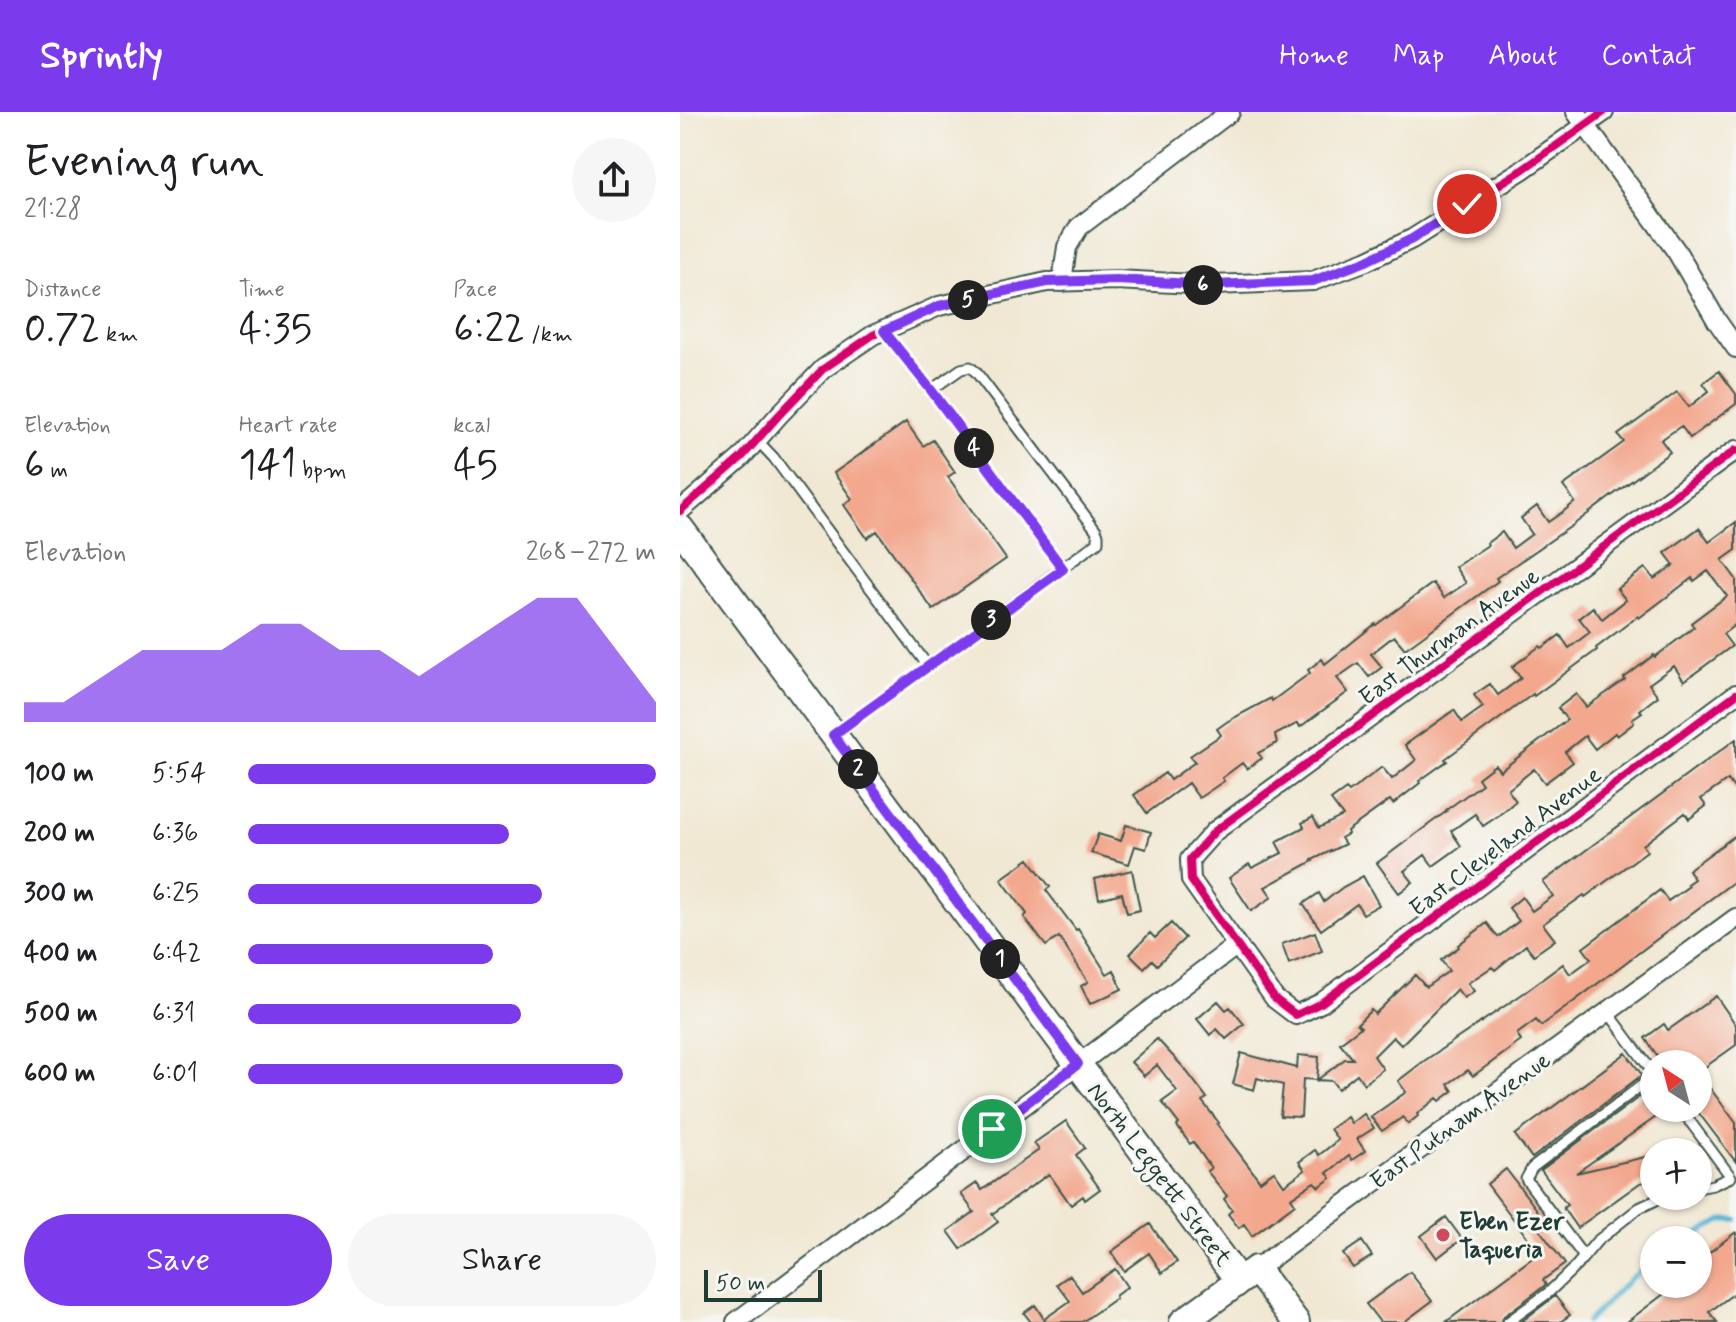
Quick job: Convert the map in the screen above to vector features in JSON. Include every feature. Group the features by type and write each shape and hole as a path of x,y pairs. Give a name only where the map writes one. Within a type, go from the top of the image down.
{"street":[{"path":"1062,282 1067,247 1079,227 1230,112"},
{"path":"680,511 741,458 823,369 873,335 939,306 1047,282 1116,280 1213,285 1313,281 1412,239 1522,170 1581,118 1604,112"},
{"path":"1581,118 1677,252 1736,348"},
{"name":"East Thurman Avenue","path":"1237,945 1191,880 1190,859 1215,831 1736,450"},
{"name":"North Leggett Street","path":"680,528 1078,1064 1248,1275 1296,1322"},
{"name":"East Cleveland Avenue","path":"1237,945 1275,999 1296,1015 1321,1003 1736,694"},
{"name":"East Putnam Avenue","path":"1183,1322 1735,921"},
{"path":"736,1322 1237,945"}],"lane":[{"path":"884,331 1063,569"},
{"path":"833,735 1098,542 1096,530 976,372 970,367 961,369 931,390"},
{"path":"757,440 774,458 928,666"},
{"path":"1608,1012 1640,1056"},
{"path":"1584,1257 1526,1179 1532,1168 1640,1086"},
{"path":"1712,1151 1731,1177 1712,1185"},
{"path":"1508,1322 1548,1293 1597,1241 1640,1208"}],"building":[{"path":"1719,371 1736,394 1736,404 1690,438 1681,426 1661,440 1670,452 1496,578 1498,581 1405,649 1394,636 1371,654 1382,667 1369,677 1358,663 1337,678 1348,692 1300,727 1298,723 1275,735 1277,743 1258,753 1262,758 1247,769 1242,763 1222,778 1224,781 1199,798 1188,783 1147,813 1134,795 1165,773 1170,780 1195,762 1190,756 1221,735 1217,729 1271,698 1272,701 1310,673 1308,670 1322,659 1325,664 1433,583 1444,598 1466,583 1455,567 1502,532 1513,548 1532,534 1521,518 1537,506 1548,522 1564,511 1575,502 1563,486 1624,442 1618,435 1677,392 1689,407 1709,391 1703,383"},
{"path":"906,422 923,446 933,440 955,472 948,477 1006,559 933,610 877,531 867,538 844,505 852,499 834,473"},
{"path":"1736,522 1736,550 1722,560 1736,579 1736,624 1723,634 1732,646 1684,681 1674,666 1649,684 1658,696 1632,719 1634,723 1595,749 1585,736 1565,752 1573,762 1545,783 1534,769 1508,790 1516,801 1498,816 1483,826 1475,814 1451,831 1461,846 1433,866 1425,855 1404,871 1413,882 1399,893 1377,863 1482,784 1478,778 1495,765 1500,771 1567,720 1558,708 1576,694 1586,707 1694,627 1691,623 1727,596 1708,571 1694,581 1692,578 1445,759 1447,761 1393,804 1390,800 1347,831 1348,834 1341,838 1345,844 1265,887 1272,897 1251,911 1229,878 1249,864 1252,868 1282,853 1276,842 1304,827 1302,823 1313,817 1319,828 1343,816 1331,800 1346,789 1349,792 1382,767 1392,779 1416,760 1405,745 1454,710 1462,722 1483,707 1474,695 1490,684 1498,695 1521,678 1512,667 1540,646 1542,648 1560,635 1569,648 1590,632 1579,618 1593,607 1602,619 1626,600 1617,589 1645,568 1654,579 1674,565 1665,553 1699,528 1709,542"},
{"path":"1736,739 1736,791 1728,780 1701,799 1706,806 1689,819 1685,813 1643,845 1647,851 1543,924 1555,940 1534,955 1526,945 1495,970 1492,967 1468,983 1474,991 1464,998 1457,989 1401,1045 1393,1037 1374,1056 1383,1069 1364,1084 1357,1074 1338,1089 1332,1081 1317,1080 1345,1059 1353,1059 1340,1043 1361,1027 1357,1024 1371,1010 1375,1014 1415,975 1426,987 1449,971 1441,960 1487,923 1498,937 1519,921 1509,908 1522,897 1532,911 1553,896 1543,882"},
{"path":"1126,825 1151,832 1146,849 1135,846 1129,864 1091,853 1098,834 1121,841"},
{"path":"1736,835 1736,880 1541,1026 1536,1020 1517,1034 1521,1041 1473,1076 1468,1070 1448,1084 1453,1091 1440,1101 1437,1098 1408,1124 1403,1117 1382,1131 1371,1117 1406,1092 1398,1081 1563,964 1570,974 1591,959 1583,948 1660,890 1668,901 1689,886 1687,884 1694,879 1688,870"},
{"path":"1029,859 1050,887 1046,890 1078,929 1107,974 1114,970 1122,989 1090,1004 1081,986 1088,982 1059,937 1046,946 1024,917 1027,914 1001,879"},
{"path":"1132,870 1140,910 1127,913 1122,893 1099,899 1095,879"},
{"path":"1363,876 1379,905 1363,914 1357,904 1321,930 1303,904 1319,893 1324,902"},
{"path":"1171,923 1185,938 1157,965 1152,960 1144,968 1130,954 1150,933 1155,938"},
{"path":"1315,932 1322,951 1289,964 1282,944"},
{"path":"1716,996 1736,1025 1736,1045 1712,1062 1712,1050 1653,1050 1645,1038 1664,1024 1668,1030"},
{"path":"1218,1001 1226,1010 1230,1007 1244,1024 1226,1039 1217,1029 1210,1035 1197,1019"},
{"path":"1157,1039 1207,1098 1202,1101 1260,1181 1274,1171 1284,1185 1305,1170 1299,1162 1315,1150 1319,1155 1338,1140 1330,1129 1347,1117 1351,1123 1364,1114 1374,1128 1357,1139 1365,1151 1352,1160 1349,1156 1327,1173 1331,1178 1319,1187 1314,1182 1291,1198 1295,1204 1252,1236 1244,1224 1239,1228 1228,1214 1232,1210 1224,1199 1227,1196 1207,1171 1211,1168 1193,1142 1190,1144 1162,1102 1177,1091 1157,1065 1144,1076 1131,1062"},
{"path":"1241,1053 1297,1068 1298,1055 1319,1057 1317,1080 1303,1079 1301,1117 1280,1116 1283,1085 1257,1078 1254,1090 1233,1084"},
{"path":"1626,1053 1640,1072 1640,1077 1532,1158 1515,1135"},
{"path":"1712,1091 1736,1123 1736,1162 1706,1122 1712,1122"},
{"path":"1640,1096 1640,1122 1649,1122 1576,1173 1640,1158 1640,1183 1577,1228 1563,1208 1567,1205 1541,1170"},
{"path":"1066,1121 1085,1148 1076,1155 1100,1189 1071,1205 1049,1174 992,1214 998,1222 961,1249 948,1231 974,1212 961,1194 977,1183 982,1190 1039,1150 1034,1143"},
{"path":"1506,1169 1547,1223 1539,1229 1565,1264 1543,1280 1546,1284 1543,1287 1504,1316 1501,1322 1446,1322 1539,1253 1487,1184"},
{"path":"1446,1217 1462,1239 1437,1258 1421,1236"},
{"path":"1150,1224 1177,1262 1162,1273 1149,1253 1124,1271 1111,1252"},
{"path":"1736,1232 1736,1292 1709,1312 1717,1322 1627,1322 1659,1298 1712,1298 1712,1250"},
{"path":"1362,1241 1372,1256 1353,1268 1343,1254"},
{"path":"1115,1269 1127,1287 1082,1322 1031,1322 1024,1313 1035,1305 1044,1319 1070,1301 1057,1284 1070,1275 1082,1292"},
{"path":"1410,1272 1432,1301 1404,1322 1380,1322 1366,1304"},
{"path":"1555,1296 1570,1315 1560,1322 1521,1322"}],"waterway":[{"path":"1712,1226 1723,1220 1736,1220"},
{"path":"1587,1322 1640,1271"}],"cycle path":[{"path":"680,511 741,458 823,369 873,335 939,306 1047,282 1116,280 1213,285 1313,281 1412,239 1522,170 1604,112"},
{"path":"1736,450 1215,831 1190,859 1191,880 1275,999 1296,1015 1321,1003 1736,694"}],"place":[{"name":"Eben Ezer Taqueria","path":"1443,1235"}],"route":[{"path":"992,1129 1078,1064 833,735 1063,569 884,331 939,306 1047,282 1116,280 1213,285 1313,281 1412,239 1467,204"}]}
